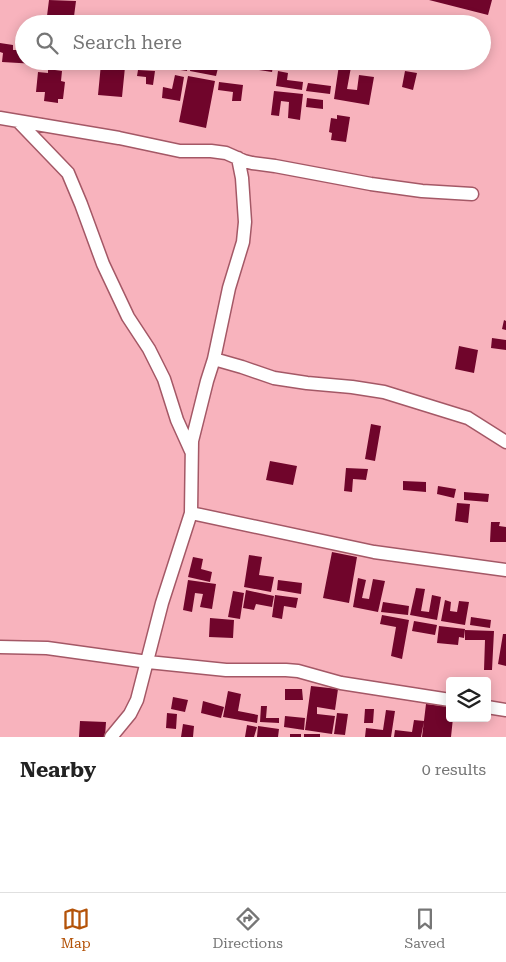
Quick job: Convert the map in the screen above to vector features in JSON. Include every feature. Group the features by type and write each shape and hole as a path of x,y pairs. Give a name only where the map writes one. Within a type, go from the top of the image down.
{"street":[{"path":"0,118 118,138 180,151 211,150 226,153 252,163 371,184 472,194"},
{"path":"18,121 68,174 103,264 128,317 149,349 164,379 177,420 191,451"},
{"path":"111,737 130,714 137,700 162,603 191,513 192,441 214,359 227,296 243,242 242,178 238,158"},
{"path":"214,359 274,378 352,387 393,395 468,418 506,442"},
{"path":"191,513 374,552 506,570"},
{"path":"0,647 48,648 148,662 226,670 298,671 341,683 446,699"},
{"path":"491,708 506,710"}],"building":[{"path":"49,0 76,1 74,15 47,15"},
{"path":"429,0 492,0 488,15"},
{"path":"0,43 13,45 15,63 2,62 3,53 0,52"},
{"path":"48,70 62,71 61,81 65,82 63,99 58,99 58,103 44,101 45,92 36,92 38,72 48,73"},
{"path":"100,70 125,70 122,97 98,95"},
{"path":"138,70 155,71 153,85 146,84 146,77 137,76"},
{"path":"190,70 218,70 216,76"},
{"path":"338,70 350,70 347,89 357,90 359,75 374,77 369,105 334,99"},
{"path":"278,71 288,73 287,80 303,82 302,90 276,86"},
{"path":"405,71 417,73 413,90 402,87"},
{"path":"175,75 184,77 180,101 162,98 163,87 172,89"},
{"path":"188,76 215,81 206,128 179,122"},
{"path":"219,82 243,85 241,101 232,101 233,92 218,90"},
{"path":"308,83 331,86 330,94 306,91"},
{"path":"274,91 303,94 300,120 288,118 289,102 281,101 279,116 271,115"},
{"path":"307,98 323,100 323,109 306,107"},
{"path":"337,115 350,117 346,142 331,140 332,133 329,132 331,118 337,119"},
{"path":"504,320 506,321 506,330 502,329"},
{"path":"492,338 506,340 506,350 491,348"},
{"path":"459,346 478,350 474,373 455,369"},
{"path":"371,424 381,426 375,461 365,459"},
{"path":"270,461 297,466 293,485 266,480"},
{"path":"346,468 368,469 366,480 353,479 352,492 344,491"},
{"path":"403,481 426,482 426,492 403,490"},
{"path":"438,486 456,489 454,498 437,494"},
{"path":"464,492 489,494 488,502 464,500"},
{"path":"457,503 470,504 468,523 455,521"},
{"path":"491,522 500,522 499,526 506,527 506,542 490,542"},
{"path":"332,552 357,557 349,603 323,598"},
{"path":"249,555 262,557 259,575 274,577 271,592 244,587"},
{"path":"193,557 203,559 201,569 212,572 210,582 188,577"},
{"path":"358,578 366,580 362,598 369,599 373,579 385,581 378,612 353,607"},
{"path":"188,580 216,584 212,609 200,607 203,594 195,593 192,612 183,610"},
{"path":"278,580 302,583 301,594 277,590"},
{"path":"416,588 425,589 421,611 429,612 432,595 441,597 437,620 410,615"},
{"path":"246,590 274,596 272,607 256,604 254,610 243,608"},
{"path":"233,591 244,593 240,619 228,617"},
{"path":"275,595 298,598 296,608 284,606 282,619 272,617"},
{"path":"445,600 451,602 450,611 457,612 459,601 469,602 465,625 441,621"},
{"path":"383,602 409,606 408,615 381,612"},
{"path":"382,615 409,620 402,659 391,656 396,627 380,624"},
{"path":"471,617 491,620 490,628 470,625"},
{"path":"210,618 234,620 233,638 209,637"},
{"path":"414,621 437,625 435,635 412,631"},
{"path":"439,626 465,629 464,638 459,637 458,645 437,643"},
{"path":"465,630 494,631 492,670 484,670 485,640 465,640"},
{"path":"503,634 506,634 506,666 498,664"},
{"path":"311,686 338,689 335,710 317,707 317,714 335,716 332,734 305,730"},
{"path":"285,689 302,689 303,700 285,700"},
{"path":"228,691 241,694 238,711 258,715 257,723 223,717"},
{"path":"173,697 188,700 185,712 171,709"},
{"path":"203,701 224,707 221,718 201,713"},
{"path":"426,704 446,706 446,722 453,722 451,737 422,737"},
{"path":"261,706 267,706 266,718 279,718 279,723 260,722"},
{"path":"365,709 374,709 373,723 364,723"},
{"path":"386,710 395,711 391,737 365,737 366,728 383,730"},
{"path":"167,713 177,714 176,729 166,728"},
{"path":"337,713 348,714 345,735 334,734"},
{"path":"285,716 305,718 304,730 284,727"},
{"path":"414,720 424,721 421,737 394,737 395,730 412,732"},
{"path":"80,721 106,722 105,737 79,737"},
{"path":"183,724 194,726 193,737 181,737"},
{"path":"247,725 257,727 254,737 245,737"},
{"path":"258,726 279,729 278,737 257,737"},
{"path":"290,734 301,734 301,737 290,737"},
{"path":"304,734 320,734 320,737 304,737"}]}
